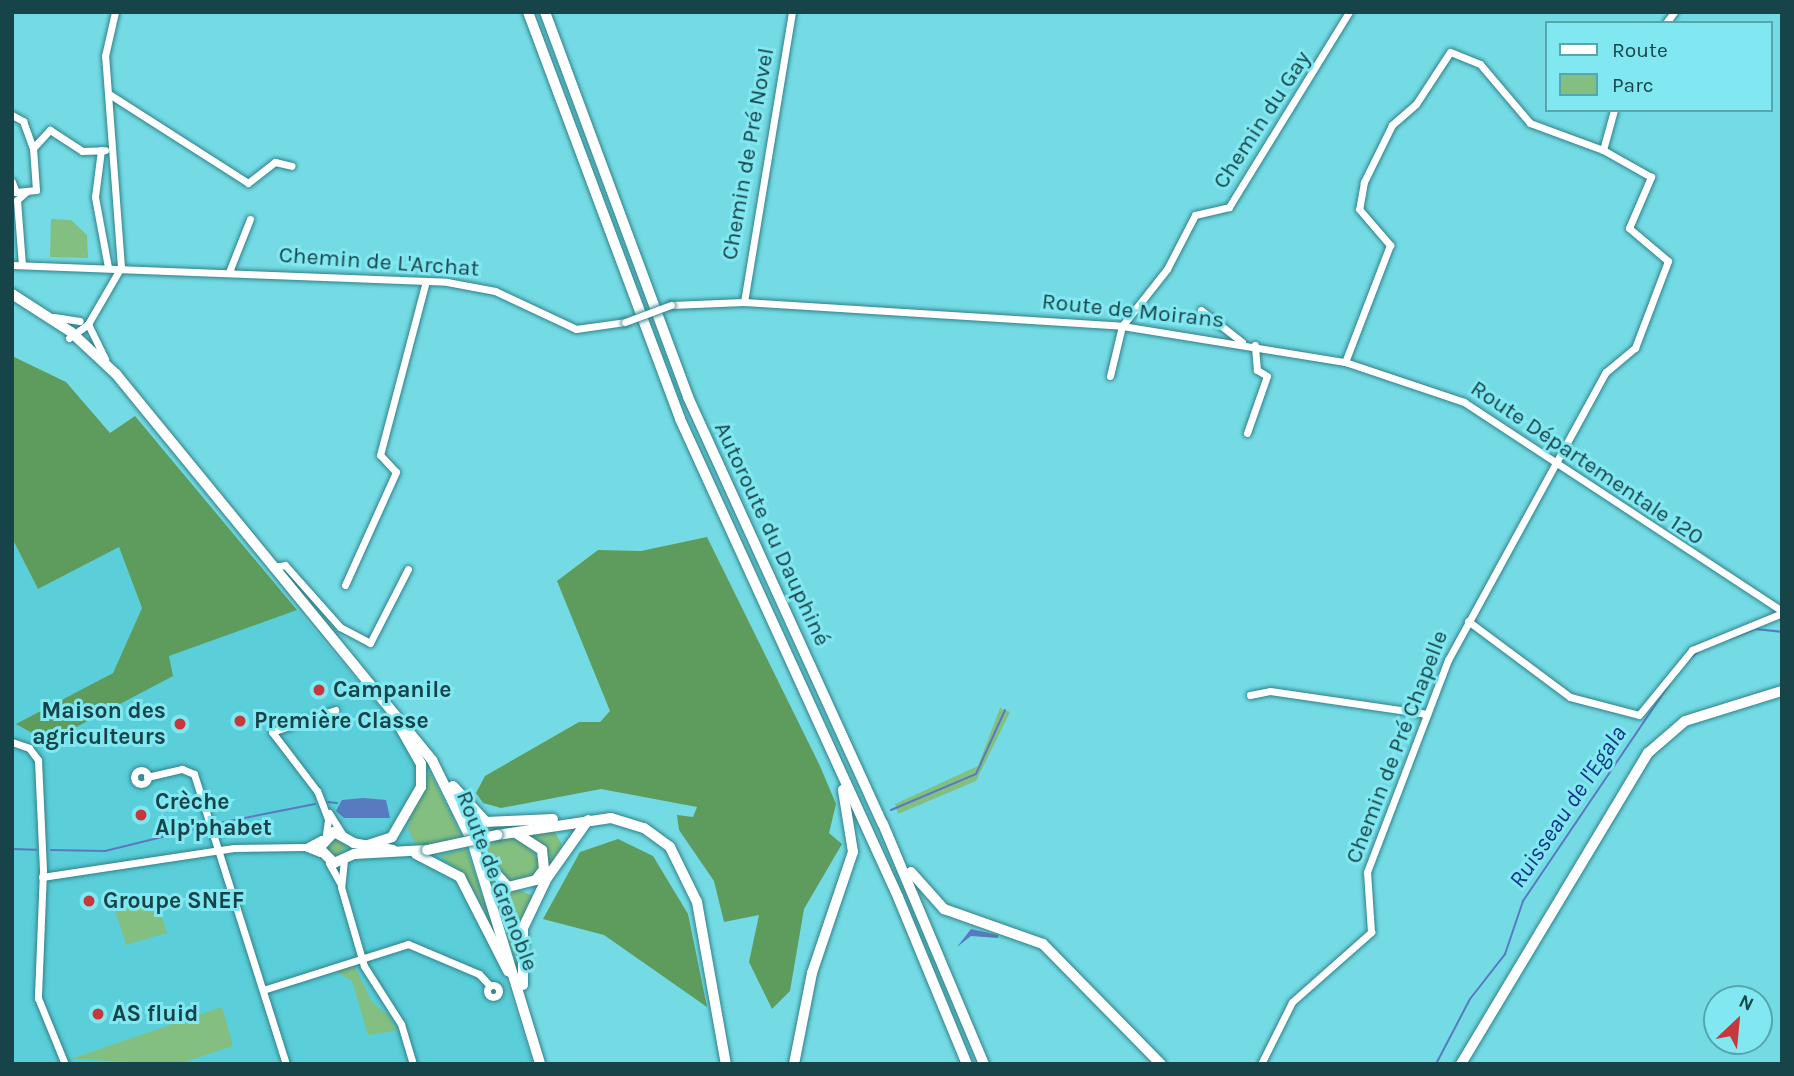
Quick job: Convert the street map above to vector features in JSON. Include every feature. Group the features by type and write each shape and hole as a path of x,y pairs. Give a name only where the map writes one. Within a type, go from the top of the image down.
{"highway":[{"name":"Autoroute du Dauphiné","path":"528,12 654,356 815,714 967,1064"},
{"name":"Autoroute du Dauphiné","path":"545,12 688,397 883,824 984,1064"},
{"path":"794,1064 809,986 834,923 854,842 849,805 815,714"},
{"path":"883,824 933,902 1043,944 1161,1064"}],"main road":[{"path":"12,294 77,329 279,569 396,715 421,764 421,787 392,837 368,845"},
{"path":"12,301 77,329 111,378 396,715"},
{"path":"1461,1064 1648,754 1699,715 1782,691"},
{"name":"Route de Grenoble","path":"396,715 432,760 463,818 540,1064"},
{"name":"Route de Grenoble","path":"396,715 458,821 518,990"},
{"path":"432,760 481,820 589,819 644,828 682,863 697,902 726,1064"},
{"path":"463,818 493,875 508,887 524,888 541,875 544,855 529,838 512,832"},
{"path":"518,990 460,877 432,857 396,850 368,845 346,837 323,836 320,853 329,863 396,850 426,850 589,819"},
{"path":"540,1064 519,947 533,905 565,849 589,819"},
{"path":"547,826 561,833 565,849"},
{"path":"346,837 346,858"}],"street":[{"path":"116,12 106,57 121,267 94,313 77,329 89,337 116,374"},
{"name":"Chemin de Pré Novel","path":"744,302 792,12"},
{"name":"Chemin du Gay","path":"1122,326 1167,269 1196,212 1229,207 1349,12"},
{"path":"1345,362 1390,245 1359,209 1364,182 1392,125 1416,104 1450,52 1480,64 1530,123 1603,150 1651,177 1629,225 1668,261 1635,348 1611,363 1555,463"},
{"path":"108,94 248,183 275,162 292,166"},
{"path":"1603,150 1613,112"},
{"path":"12,116 23,121 33,148 36,191 16,192 12,182"},
{"path":"33,148 50,130 82,151 113,149"},
{"path":"101,150 94,197 108,267"},
{"path":"22,265 17,200 27,191"},
{"path":"229,272 250,219"},
{"name":"Chemin de L'Archat","path":"12,265 121,267 426,281 495,291 576,329 625,323 671,305 744,302"},
{"path":"345,585 396,472 380,455 426,281"},
{"name":"Route de Moirans","path":"744,302 1122,326 1240,342"},
{"path":"1201,310 1240,342"},
{"path":"1111,376 1122,326"},
{"name":"Route Départementale 120","path":"1240,342 1345,362 1464,402 1782,612"},
{"path":"1247,432 1267,376 1256,370 1255,345"},
{"name":"Chemin de Pré Chapelle","path":"1261,1064 1292,1002 1371,932 1367,872 1427,715 1468,621 1555,463"},
{"path":"262,558 279,569 285,565 340,627 369,643 408,569"},
{"path":"1468,621 1570,698 1639,715 1692,650 1782,612"},
{"path":"1250,695 1270,691 1427,715"},
{"path":"335,710 272,732 346,837"},
{"path":"12,742 29,748 38,760 43,877 38,998 65,1064"},
{"path":"148,777 182,769 194,774 286,1064"},
{"path":"305,847 323,836 325,807"},
{"path":"43,877 218,850 305,847 320,853"},
{"path":"341,887 346,858"},
{"path":"329,863 341,887 361,959 376,994 401,1024 413,1064"},
{"path":"264,990 361,959 419,945 479,974 490,986"}],"shaded area":[{"path":"12,538 38,589 119,547 142,608 113,673 16,724 168,656 297,610 416,750 452,814 533,1064 12,1064"},
{"path":"342,800 386,800 390,818 344,818 336,811"},
{"path":"971,929 998,935 998,938 971,936 957,947"}],"green space":[{"path":"51,219 71,220 87,235 88,258 50,257"},
{"path":"12,356 66,382 110,433 135,416 297,610 169,656 173,676 48,742 16,724 113,673 142,608 119,547 38,589 12,538"},
{"path":"707,537 820,766 836,804 829,833 842,844 804,909 790,991 772,1009 749,962 759,915 724,922 714,881 679,830 677,815 693,817 697,807 601,789 501,808 483,803 476,793 485,776 579,722 600,722 610,711 557,581 598,550 641,551"},
{"path":"1000,708 1010,712 976,781 898,814 895,804 978,766"},
{"path":"430,772 463,839 417,846 408,830 410,814"},
{"path":"466,812 489,825 535,824 477,836"},
{"path":"528,832 555,832 562,845 546,871 546,850"},
{"path":"336,837 346,847 334,860 323,846"},
{"path":"512,837 525,838 541,864 536,875 508,883 480,844"},
{"path":"618,839 653,856 688,914 707,1007 604,935 543,919 580,852"},
{"path":"466,848 490,917 462,873 440,856"},
{"path":"490,877 533,896 514,956 488,881"},
{"path":"157,901 167,933 126,945 115,910"},
{"path":"354,965 372,1002 389,1016 396,1031 368,1035 352,981 335,971"},
{"path":"222,1007 233,1046 178,1064 71,1059"}],"waterway":[{"name":"Ruisseau de l'Egala","path":"1729,639 1755,629 1782,632"},
{"name":"Ruisseau de l'Egala","path":"1689,659 1698,652"},
{"name":"Ruisseau de l'Egala","path":"1436,1064 1470,999 1505,954 1523,901 1670,683"},
{"path":"891,810 976,774 1005,710"},
{"path":"328,802 337,803"},
{"path":"219,823 315,804"},
{"path":"51,850 105,851 203,827"},
{"path":"12,849 36,850"}],"place":[{"name":"Campanile","path":"319,690"},
{"name":"Première Classe","path":"240,721"},
{"name":"Maison des agriculteurs","path":"180,724"},
{"name":"Crèche Alp'phabet","path":"141,815"},
{"name":"Groupe SNEF","path":"89,901"},
{"name":"AS fluid","path":"98,1014"}]}
